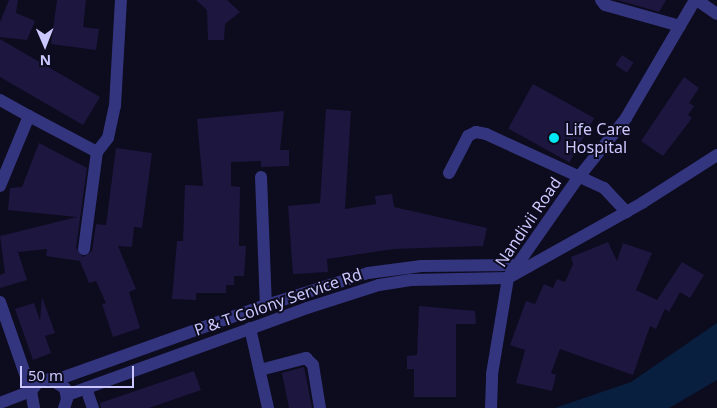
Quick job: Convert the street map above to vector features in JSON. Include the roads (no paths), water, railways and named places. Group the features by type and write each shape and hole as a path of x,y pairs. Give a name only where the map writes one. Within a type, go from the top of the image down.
{"street":[{"path":"84,249 97,152 108,138 115,106 122,0"},
{"path":"601,0 605,5 680,26"},
{"path":"696,0 717,14"},
{"name":"Nandivii Road","path":"488,407 508,278 578,178 626,118 696,0"},
{"path":"0,100 97,152"},
{"path":"0,186 29,116"},
{"path":"449,173 468,136 476,132 604,188 626,212"},
{"path":"508,278 716,159"},
{"path":"261,177 262,306 256,326 260,370 268,408"},
{"path":"0,403 31,391 44,379 56,380 262,306 387,270 517,265"},
{"name":"P & T Colony Service Rd","path":"67,395 256,326 380,285 411,280 508,278"},
{"path":"0,302 31,391 34,408"},
{"path":"260,370 306,358 313,365 320,408"},
{"path":"56,380 65,388 67,395 64,408"},
{"path":"86,388 93,408"}],"water":[{"path":"717,323 717,380 669,408 555,408 631,382"}],"place":[{"name":"Life Care Hospital","path":"554,138"}]}
